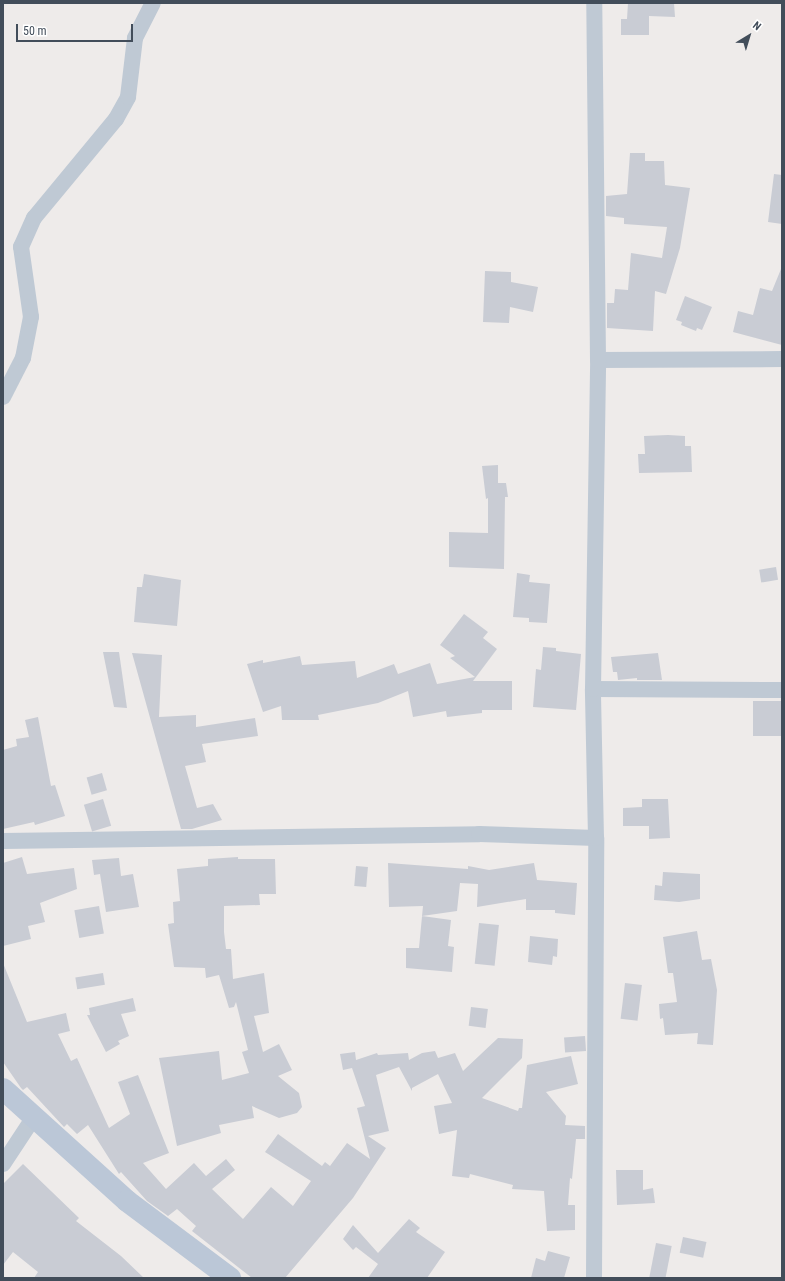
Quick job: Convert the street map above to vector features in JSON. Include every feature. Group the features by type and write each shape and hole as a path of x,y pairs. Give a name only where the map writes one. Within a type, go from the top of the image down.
{"main road":[{"path":"3,1089 127,1201 230,1278"}],"street":[{"path":"3,397 22,358 31,317 21,247 34,218 116,118 128,97 135,38 153,3"},
{"path":"594,3 598,360 593,689 596,838 594,1278"},
{"path":"598,360 782,359"},
{"path":"593,689 782,690"},
{"path":"3,841 479,834 596,838"},
{"path":"3,1164 34,1117"}],"building":[{"path":"628,3 674,3 675,17 649,16 649,35 621,35 621,19 627,19"},
{"path":"630,153 645,153 645,161 664,161 665,185 690,188 680,248 666,294 655,291 653,331 607,328 607,303 614,303 615,289 628,290 631,253 662,258 667,227 624,224 624,218 606,216 606,196 627,194"},
{"path":"774,174 782,175 782,224 768,222"},
{"path":"781,269 782,345 733,332 738,311 753,315 760,288 772,291"},
{"path":"485,271 511,272 511,282 538,287 533,312 510,307 509,323 483,322"},
{"path":"685,296 712,307 702,330 697,328 696,331 681,325 682,322 676,320"},
{"path":"644,436 685,436 685,446 691,446 692,472 639,473 638,454 645,454"},
{"path":"498,465 498,483 506,483 508,497 505,497 504,569 449,567 449,532 488,533 488,498 486,499 482,466"},
{"path":"776,567 778,580 761,582 759,570"},
{"path":"517,573 530,575 529,582 550,584 547,623 529,622 529,618 513,617"},
{"path":"144,574 181,580 177,626 134,622 137,587 142,587"},
{"path":"464,614 488,632 483,638 497,649 473,681 512,681 512,710 482,710 482,713 447,717 446,711 413,717 408,691 378,703 318,715 319,720 282,720 281,706 263,712 247,664 263,660 263,663 300,656 302,665 355,661 357,678 394,664 398,674 430,663 437,684 475,677 450,658 455,656 440,645"},
{"path":"543,647 556,648 556,651 581,654 576,710 533,707 536,669 541,670"},
{"path":"103,652 119,652 127,708 114,707"},
{"path":"132,653 162,655 159,717 196,715 196,727 255,718 258,736 202,744 206,762 185,766 197,808 213,804 222,820 192,829 181,829"},
{"path":"658,653 662,680 637,680 637,678 618,680 617,672 613,672 611,657"},
{"path":"753,701 782,701 782,736 753,736"},
{"path":"38,717 51,786 55,785 65,816 35,825 34,822 3,829 3,750 17,746 16,739 29,737 25,720"},
{"path":"102,773 107,790 92,795 87,777"},
{"path":"103,799 111,826 92,832 84,805"},
{"path":"642,799 668,799 670,838 649,839 649,826 623,826 623,808 642,807"},
{"path":"22,857 27,874 74,868 77,889 40,903 45,922 28,926 31,939 3,946 3,863"},
{"path":"238,857 238,859 275,859 276,894 259,894 260,905 224,906 224,932 226,949 231,949 233,979 264,973 269,1013 254,1016 263,1052 279,1044 292,1070 278,1076 299,1093 302,1107 297,1113 279,1118 252,1106 254,1118 219,1125 221,1133 177,1146 159,1058 219,1051 222,1080 249,1073 242,1052 248,1050 236,1002 234,1007 229,1008 219,975 206,978 205,968 174,967 168,924 174,923 173,902 180,901 177,869 208,866 208,859"},
{"path":"119,858 121,876 133,874 139,907 106,912 100,874 94,875 92,860"},
{"path":"388,863 468,869 468,866 489,870 534,863 537,880 577,883 575,915 555,913 555,910 526,910 526,899 477,907 478,884 460,883 457,911 422,916 423,906 389,907"},
{"path":"356,866 368,867 366,887 354,886"},
{"path":"663,872 700,874 700,899 679,902 654,900 655,885 662,886"},
{"path":"99,906 104,934 79,938 74,910"},
{"path":"422,916 451,920 448,946 454,947 452,972 406,968 406,948 419,948"},
{"path":"479,923 499,925 495,966 475,964"},
{"path":"697,931 702,960 711,959 717,990 713,1045 697,1044 698,1033 665,1035 663,1018 660,1019 659,1004 677,1002 673,973 668,973 663,937"},
{"path":"530,936 558,939 557,957 553,956 552,965 528,962"},
{"path":"3,963 27,1022 66,1013 70,1031 58,1034 71,1061 77,1058 109,1128 130,1114 118,1082 138,1075 169,1153 143,1163 166,1189 194,1163 206,1176 226,1159 235,1170 212,1189 243,1219 271,1187 293,1206 311,1181 265,1152 278,1134 322,1166 325,1162 330,1166 347,1143 370,1159 357,1108 365,1106 352,1068 343,1070 340,1054 355,1052 356,1060 377,1053 378,1055 408,1053 409,1060 422,1053 435,1051 438,1058 455,1053 463,1071 498,1038 523,1039 522,1058 482,1098 518,1111 519,1108 522,1108 527,1065 571,1056 578,1084 546,1092 566,1116 565,1125 585,1126 585,1139 576,1139 572,1179 570,1178 568,1205 575,1205 575,1230 547,1231 544,1191 512,1189 513,1185 470,1174 469,1178 452,1176 457,1130 439,1134 434,1106 452,1103 438,1074 412,1088 412,1091 399,1067 376,1075 389,1131 368,1136 386,1148 353,1198 285,1278 252,1278 192,1231 196,1226 177,1209 168,1216 147,1201 121,1172 119,1174 88,1125 77,1134 67,1124 64,1127 27,1087 23,1090 21,1088 3,1062"},
{"path":"103,973 105,985 77,989 75,977"},
{"path":"625,983 642,985 637,1021 621,1019"},
{"path":"133,998 136,1011 121,1014 129,1036 118,1041 120,1044 106,1052 87,1015 90,1015 89,1008"},
{"path":"471,1007 488,1009 486,1028 469,1026"},
{"path":"585,1036 586,1051 565,1052 564,1037"},
{"path":"23,1164 79,1218 76,1221 121,1256 144,1278 34,1278 38,1272 13,1252 3,1265 3,1184"},
{"path":"616,1170 643,1170 643,1190 653,1188 655,1203 617,1205"},
{"path":"409,1219 420,1228 416,1232 445,1252 427,1278 368,1278 378,1264 356,1247 353,1250 343,1239 353,1225 378,1253"},
{"path":"683,1237 706,1242 703,1258 680,1253"},
{"path":"656,1243 672,1246 665,1278 649,1278"},
{"path":"548,1251 570,1257 564,1278 531,1278 536,1258 545,1261"}]}
